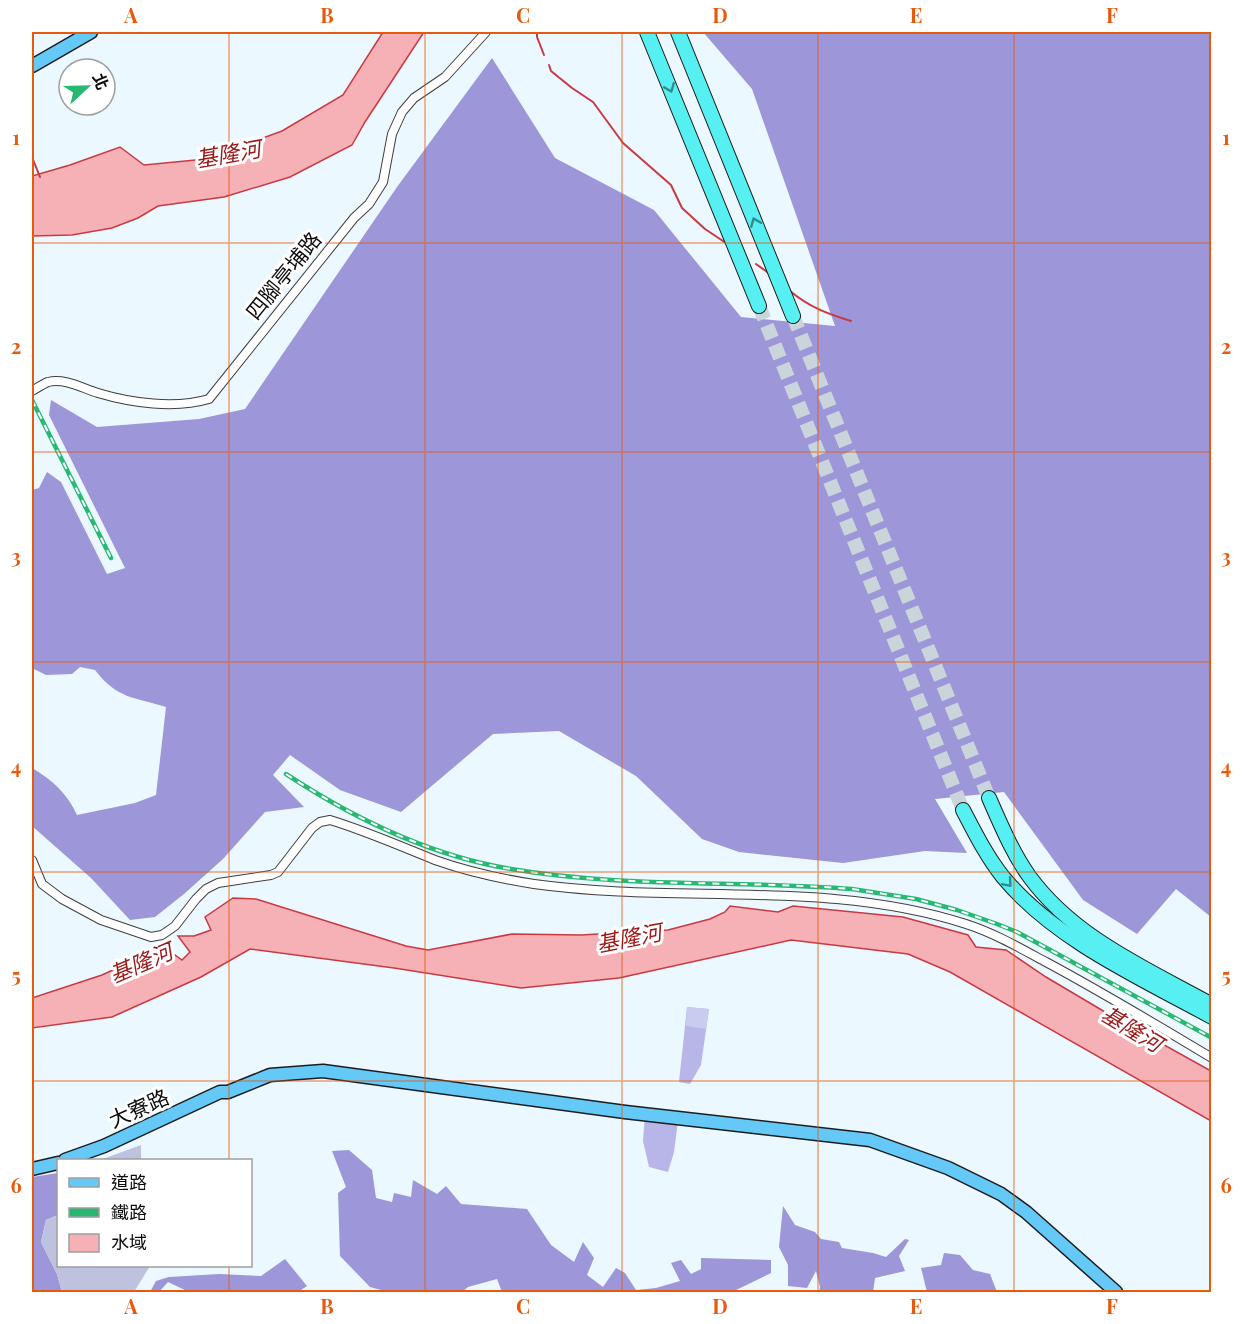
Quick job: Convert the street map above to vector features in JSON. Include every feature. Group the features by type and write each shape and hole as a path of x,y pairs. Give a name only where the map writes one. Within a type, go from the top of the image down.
{"highway":[{"path":"678,32 793,316"},
{"path":"648,33 759,306"},
{"path":"989,798 1011,846 1029,876 1068,918 1115,951 1212,1005"},
{"path":"963,810 1003,877 1040,915 1084,946 1212,1017"}],"main road":[{"path":"32,66 91,32"},
{"name":"大寮路","path":"69,1159 115,1141 220,1092 228,1092 270,1075 323,1071 643,1114 870,1140 948,1168 1001,1194 1026,1212 1116,1293"},
{"name":"大寮路","path":"86,1159 160,1128 223,1098 228,1092"},
{"path":"32,1169 57,1163"},
{"path":"32,1175 57,1169"}],"street":[{"name":"四腳亭埔路","path":"32,391 48,382 70,383 98,393 151,402 183,403 209,399 340,236 376,195 386,172 389,144 402,112 414,98 445,77 486,32"},
{"path":"32,860 42,884 62,900 101,920 151,937 162,935 176,926 206,889 218,883 278,872 312,828 320,822 330,820 435,860 533,884 630,891 739,894 882,904 928,913 998,936 1078,979 1212,1058"}],"shaded area":[{"path":"703,32 1211,32 1211,917 1176,889 1137,934 1083,900 1004,792 935,799 967,853 925,851 843,863 739,852 702,839 636,776 559,731 493,734 401,812 340,790 290,755 273,775 304,807 265,812 223,859 184,894 155,917 130,920 91,878 32,826 32,768 58,788 69,800 77,815 135,803 156,795 166,707 135,699 119,692 103,680 95,670 80,667 72,674 46,675 34,669 32,658 32,490 39,488 47,472 61,482 107,574 125,568 49,415 51,400 97,427 199,419 245,409 397,187 492,58 555,158 654,210 741,317 835,326 752,89"},
{"path":"687,1007 709,1009 701,1065 690,1084 679,1082"},
{"path":"687,1007 709,1009 706,1029 686,1026"},
{"path":"679,1113 674,1152 668,1172 649,1167 643,1141 645,1114"},
{"path":"141,1145 141,1159 103,1159"},
{"path":"349,1150 372,1170 376,1198 392,1202 394,1193 411,1197 413,1180 437,1194 446,1186 461,1204 527,1209 551,1245 574,1262 583,1242 594,1258 587,1275 603,1287 616,1268 625,1273 636,1290 656,1288 680,1281 671,1263 681,1260 691,1274 701,1269 701,1258 771,1260 771,1273 732,1292 502,1292 497,1279 468,1287 462,1292 388,1292 370,1287 340,1256 338,1193 346,1187 332,1151"},
{"path":"57,1173 57,1215 46,1220 41,1242 57,1274 62,1292 32,1292 32,1177"},
{"path":"783,1206 795,1225 815,1232 821,1239 839,1242 842,1248 886,1257 905,1239 909,1240 899,1256 905,1271 875,1278 873,1292 819,1292 816,1271 807,1288 788,1286 788,1265 779,1247"},
{"path":"57,1215 57,1267 149,1267 134,1292 62,1292 57,1274 41,1242 46,1220"},
{"path":"944,1253 960,1255 973,1270 990,1274 997,1292 927,1292 921,1268 941,1265"},
{"path":"285,1259 307,1286 298,1292 189,1292 168,1282 159,1292 150,1292 156,1281 169,1277 219,1274 261,1276"}],"water":[{"name":"基隆河","path":"383,32 424,32 352,145 290,177 224,197 158,206 138,218 112,228 72,235 32,236 32,176 120,147 144,165 206,159 282,131 343,95"},
{"name":"基隆河","path":"233,898 256,899 406,946 428,950 512,934 581,935 668,930 710,919 725,912 730,906 778,912 793,906 903,917 968,935 976,947 1006,950 1105,1012 1211,1071 1211,1121 950,972 908,954 791,940 619,978 521,988 250,949 201,977 112,1017 32,1028 32,998 102,975 143,956 175,955 182,960 190,952 178,936 194,936 211,930 205,917"}],"waterway":[{"path":"537,32 544,55"},
{"path":"549,65 551,71 593,102 623,143 671,185 682,208 705,229 729,245"},
{"path":"32,157 40,177"},
{"path":"756,264 770,274"},
{"path":"790,291 819,309 851,321"}],"tunnel":[{"path":"759,306 963,810"},
{"path":"793,316 989,798"}],"railway":[{"path":"32,400 111,558"},
{"path":"286,774 338,806 394,833 422,845 481,863 553,875 596,879 852,889 916,899 957,910 1017,932 1212,1038"}]}
